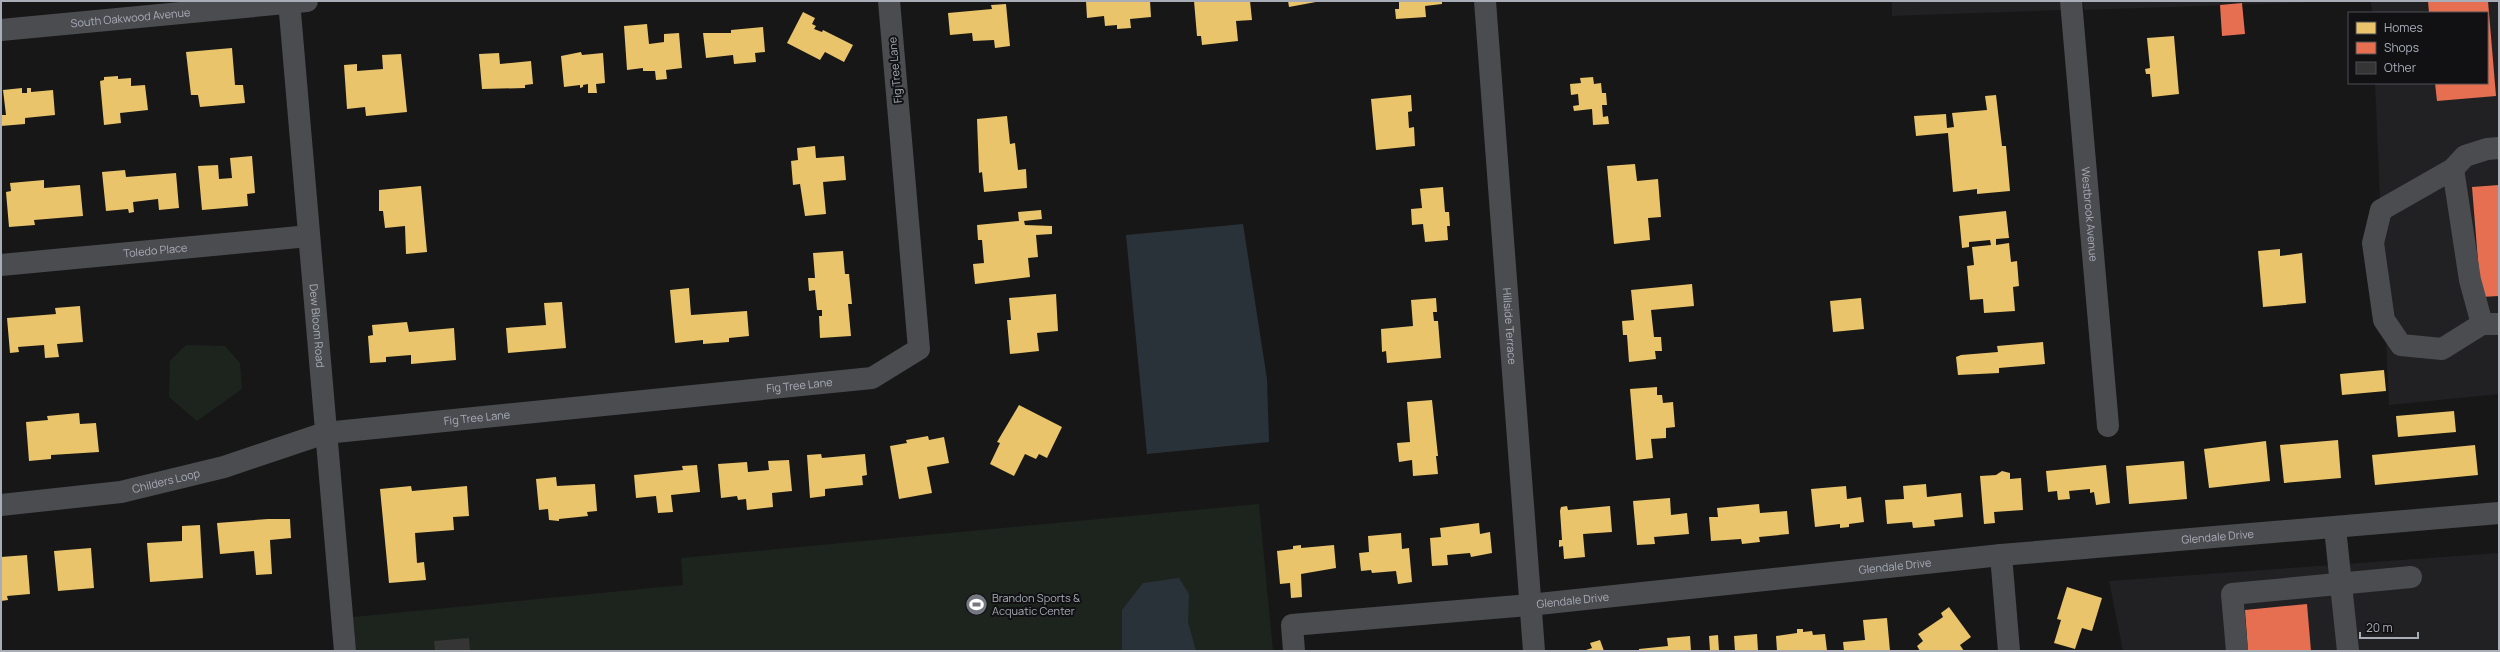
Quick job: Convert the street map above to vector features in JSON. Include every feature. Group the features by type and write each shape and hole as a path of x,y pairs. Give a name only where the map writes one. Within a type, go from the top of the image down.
{"street":[{"name":"Fig Tree Lane","path":"326,434 872,378 919,349 889,1"},
{"name":"Hillside Terrace","path":"1485,1 1529,605 1534,651"},
{"name":"Westbrook Avenue","path":"2071,1 2108,426"},
{"name":"Dew Bloom Road","path":"295,2 309,236 345,651"},
{"name":"South Oakwood Avenue","path":"1,30 295,2"},
{"path":"2453,168 2470,280 2490,324 2442,349 2400,345 2384,320 2373,242 2381,210 2453,168 2465,156 2487,148 2499,148"},
{"name":"Toledo Place","path":"1,265 309,236"},
{"name":"Childers Loop","path":"1,504 121,492 224,467 326,434"},
{"name":"Glendale Drive","path":"1294,651 1292,625 1529,605 2001,555 2499,513"},
{"path":"2335,528 2348,651"},
{"path":"2001,555 2009,651"},
{"path":"2237,651 2232,594 2411,577"}],"shaded area":[{"path":"1892,1 2060,1 2061,10 1892,16"},
{"path":"2083,1 2347,1 2084,10"},
{"path":"2371,1 2499,1 2499,394 2389,405 2375,84 2488,84 2488,12 2372,12"},
{"path":"1243,224 1267,379 1269,442 1147,454 1126,235"},
{"path":"186,345 225,346 240,363 242,389 197,421 169,397 170,361"},
{"name":"Brandon Sports & Acquatic Center","path":"1259,504 1273,651 356,651 353,617 683,585 681,558"},
{"path":"2499,553 2499,651 2123,651 2109,581"},
{"path":"1179,578 1189,594 1188,622 1196,651 1122,651 1122,610 1143,583"}],"building: Homes":[{"path":"1086,1 1150,1 1151,17 1130,19 1131,28 1117,29 1117,25 1105,26 1104,16 1087,18"},
{"path":"1194,1 1250,1 1252,20 1236,21 1238,41 1202,45 1201,36 1197,36"},
{"path":"1288,1 1316,1 1316,2 1289,7"},
{"path":"1399,1 1442,1 1442,4 1425,6 1426,17 1396,19 1395,9 1399,9"},
{"path":"1006,4 1010,46 995,48 994,40 973,41 972,33 950,35 948,13 992,9 991,5"},
{"path":"803,12 815,18 812,24 816,26 814,29 822,32 823,30 853,45 844,62 825,52 820,60 787,43"},
{"path":"647,24 649,44 664,42 664,34 679,33 682,68 666,70 667,79 656,80 655,71 643,71 643,68 627,70 624,26"},
{"path":"763,27 765,52 755,53 756,62 734,64 733,55 706,58 703,33 731,33 731,30"},
{"path":"2174,36 2179,94 2152,97 2150,74 2146,74 2145,69 2150,68 2147,38"},
{"path":"232,48 235,85 243,85 245,103 200,107 198,95 191,95 186,52"},
{"path":"581,52 582,55 603,53 605,83 596,84 597,93 588,93 588,84 583,85 583,87 580,88 580,85 564,87 561,56"},
{"path":"499,53 500,64 531,61 533,84 525,85 525,88 482,89 479,54"},
{"path":"401,54 407,112 366,116 365,107 347,109 344,65 357,64 357,71 383,69 382,55"},
{"path":"118,76 118,79 131,78 131,86 145,85 148,110 120,113 121,123 104,125 100,81 104,80 104,77"},
{"path":"1593,77 1594,84 1601,83 1602,93 1606,93 1607,105 1602,105 1603,117 1608,116 1609,124 1593,125 1592,109 1574,111 1573,106 1579,105 1578,94 1571,95 1570,84 1581,83 1580,78"},
{"path":"22,88 22,93 27,93 27,88 31,88 31,92 53,90 55,115 25,118 25,124 1,126 1,115 6,115 3,90"},
{"path":"1411,95 1412,111 1408,112 1409,128 1414,127 1415,146 1376,150 1371,99"},
{"path":"1996,95 2002,146 2006,146 2010,191 1977,194 1977,189 1953,192 1948,133 1916,136 1914,116 1946,114 1947,128 1954,127 1952,113 1987,110 1985,96"},
{"path":"1007,116 1010,144 1015,143 1018,170 1026,169 1027,188 984,192 982,172 979,173 977,119"},
{"path":"815,146 816,158 844,156 846,180 823,182 826,214 805,216 800,184 793,185 791,161 798,160 797,148"},
{"path":"252,156 255,193 247,194 248,206 202,210 198,166 218,165 219,179 232,178 230,158"},
{"path":"1635,164 1637,181 1658,179 1661,217 1648,218 1650,240 1614,244 1607,166"},
{"path":"125,170 126,177 176,173 179,208 159,210 158,199 133,202 134,212 129,213 128,209 106,211 102,172"},
{"path":"44,180 44,188 80,185 83,216 34,220 35,225 9,227 6,192 11,191 10,183"},
{"path":"421,186 427,252 406,254 405,226 385,228 383,211 379,211 379,190"},
{"path":"1443,187 1445,212 1449,212 1450,226 1447,226 1448,240 1425,242 1423,224 1412,225 1411,209 1422,208 1420,189"},
{"path":"1041,210 1042,219 1024,221 1025,225 1052,226 1052,234 1036,235 1038,257 1028,258 1030,277 975,284 973,264 984,263 982,240 978,240 977,225 1019,221 1018,212"},
{"path":"2006,211 2009,238 1996,239 1996,245 2009,243 2011,262 2017,261 2019,286 2013,287 2015,311 1984,313 1983,299 1970,300 1967,266 1974,265 1972,247 1991,245 1990,240 1969,242 1969,247 1962,248 1959,216"},
{"path":"2280,249 2280,256 2302,253 2306,303 2263,307 2258,251"},
{"path":"843,251 845,274 849,274 852,304 848,304 851,336 820,338 819,316 822,316 822,310 817,310 815,290 809,291 808,278 815,278 813,253"},
{"path":"1692,284 1694,306 1651,310 1654,337 1661,337 1662,351 1655,351 1656,359 1629,362 1627,335 1623,335 1622,321 1634,320 1631,290"},
{"path":"689,288 691,315 747,311 749,336 729,338 729,342 703,344 703,340 675,343 670,290"},
{"path":"1056,294 1058,331 1037,333 1039,351 1010,354 1007,320 1011,320 1009,298"},
{"path":"1436,298 1437,312 1433,312 1434,321 1438,321 1441,358 1387,363 1386,351 1382,352 1381,329 1413,326 1411,300"},
{"path":"1861,298 1864,329 1833,332 1830,301"},
{"path":"562,302 566,348 508,353 506,328 546,325 544,303"},
{"path":"80,306 83,342 57,344 59,357 45,358 44,345 18,347 19,352 10,353 7,318 56,314 55,308"},
{"path":"407,322 409,332 454,328 456,360 411,364 411,355 386,357 386,362 370,363 368,336 373,335 372,325"},
{"path":"2043,342 2045,364 1999,368 1999,373 1958,375 1956,357 1961,355 1998,352 1997,346"},
{"path":"2384,370 2386,391 2342,395 2340,374"},
{"path":"1657,387 1657,395 1662,395 1663,403 1673,402 1675,427 1666,428 1666,438 1651,439 1653,458 1636,460 1630,389"},
{"path":"1432,400 1438,456 1436,456 1438,474 1413,476 1412,460 1399,462 1397,443 1410,442 1407,402"},
{"path":"1019,405 1062,427 1047,458 1039,454 1036,459 1025,454 1014,476 990,464 1000,443 997,442"},
{"path":"2454,411 2456,432 2398,437 2396,416"},
{"path":"79,413 80,424 96,423 99,452 51,455 51,459 29,461 26,422 48,420 47,416"},
{"path":"928,436 929,440 944,437 949,463 927,467 932,493 899,499 890,446 907,443 906,440"},
{"path":"2338,440 2341,478 2284,483 2280,445"},
{"path":"2266,441 2270,481 2209,488 2204,449"},
{"path":"2475,445 2478,475 2375,485 2372,455"},
{"path":"821,454 822,458 865,454 867,475 862,476 863,485 825,489 825,496 810,498 807,455"},
{"path":"789,460 792,491 772,493 773,507 747,510 746,499 738,500 737,496 721,498 718,464 747,462 748,472 769,470 768,461"},
{"path":"2184,461 2187,499 2129,504 2126,466"},
{"path":"697,465 700,492 671,495 673,512 658,513 656,496 636,498 634,475 683,470 682,466"},
{"path":"2106,465 2110,503 2096,505 2094,492 2090,493 2090,489 2069,491 2070,499 2058,500 2057,491 2048,492 2046,471"},
{"path":"2002,471 2010,473 2010,479 2021,478 2023,510 1994,512 1995,523 1984,524 1980,476 1996,475"},
{"path":"556,477 557,486 595,484 597,511 587,512 588,516 559,519 559,521 549,520 548,509 539,510 536,479"},
{"path":"1926,484 1927,497 1961,493 1963,517 1934,520 1935,526 1913,528 1912,522 1887,524 1885,500 1904,499 1903,486"},
{"path":"411,486 412,491 467,486 469,516 453,517 454,530 415,533 417,563 424,562 426,580 389,583 380,489"},
{"path":"1846,486 1847,499 1861,497 1864,522 1849,524 1849,527 1840,528 1840,524 1815,527 1811,489"},
{"path":"1670,498 1671,515 1687,513 1689,534 1654,537 1655,544 1637,545 1633,501"},
{"path":"1759,504 1760,513 1787,511 1789,534 1759,537 1760,542 1742,544 1741,539 1711,541 1709,517 1718,517 1717,508"},
{"path":"1567,506 1568,510 1610,506 1612,532 1583,534 1585,557 1564,559 1563,546 1559,547 1559,540 1562,540 1560,511 1561,507"},
{"path":"268,519 290,519 291,538 270,540 272,574 256,575 254,551 220,554 217,523"},
{"path":"1479,523 1480,534 1490,532 1492,553 1471,557 1470,553 1447,555 1448,565 1432,566 1430,538 1441,537 1440,528"},
{"path":"200,525 203,578 150,582 147,543 182,541 182,526"},
{"path":"1401,533 1402,549 1409,548 1412,582 1398,584 1396,571 1372,573 1371,570 1361,571 1359,553 1369,552 1368,536"},
{"path":"1301,545 1301,548 1334,545 1336,568 1301,574 1302,597 1291,598 1290,583 1280,584 1277,551 1293,549 1293,546"},
{"path":"91,548 94,588 58,591 54,551"},
{"path":"27,555 30,594 7,596 8,600 1,601 1,557"},
{"path":"2067,587 2102,598 2092,631 2082,628 2075,649 2054,643 2061,620 2057,619"},
{"path":"1949,607 1971,637 1960,645 1964,651 1920,651 1917,646 1923,641 1918,634 1943,617 1941,613"},
{"path":"1887,618 1890,651 1844,651 1843,642 1865,640 1863,620"},
{"path":"1797,629 1803,629 1803,632 1812,631 1813,635 1825,634 1827,651 1777,651 1776,636 1797,633"},
{"path":"1757,634 1758,651 1735,651 1734,636"},
{"path":"1718,635 1719,651 1710,651 1709,636"},
{"path":"1690,636 1691,651 1639,651 1639,649 1668,646 1667,638"},
{"path":"1600,640 1604,651 1583,651 1592,648 1590,643"}],"building: Shops":[{"path":"2428,1 2488,1 2496,96 2437,101 2435,84 2488,84 2488,12 2429,12"},
{"path":"2242,3 2245,34 2222,36 2220,5"},
{"path":"2499,185 2499,296 2481,297 2472,187"},
{"path":"2307,604 2311,651 2248,651 2245,610"}],"building: Other":[{"path":"469,638 470,651 435,651 434,641"}],"place":[{"name":"Brandon Sports & Acquatic Center","path":"977,604"}]}
